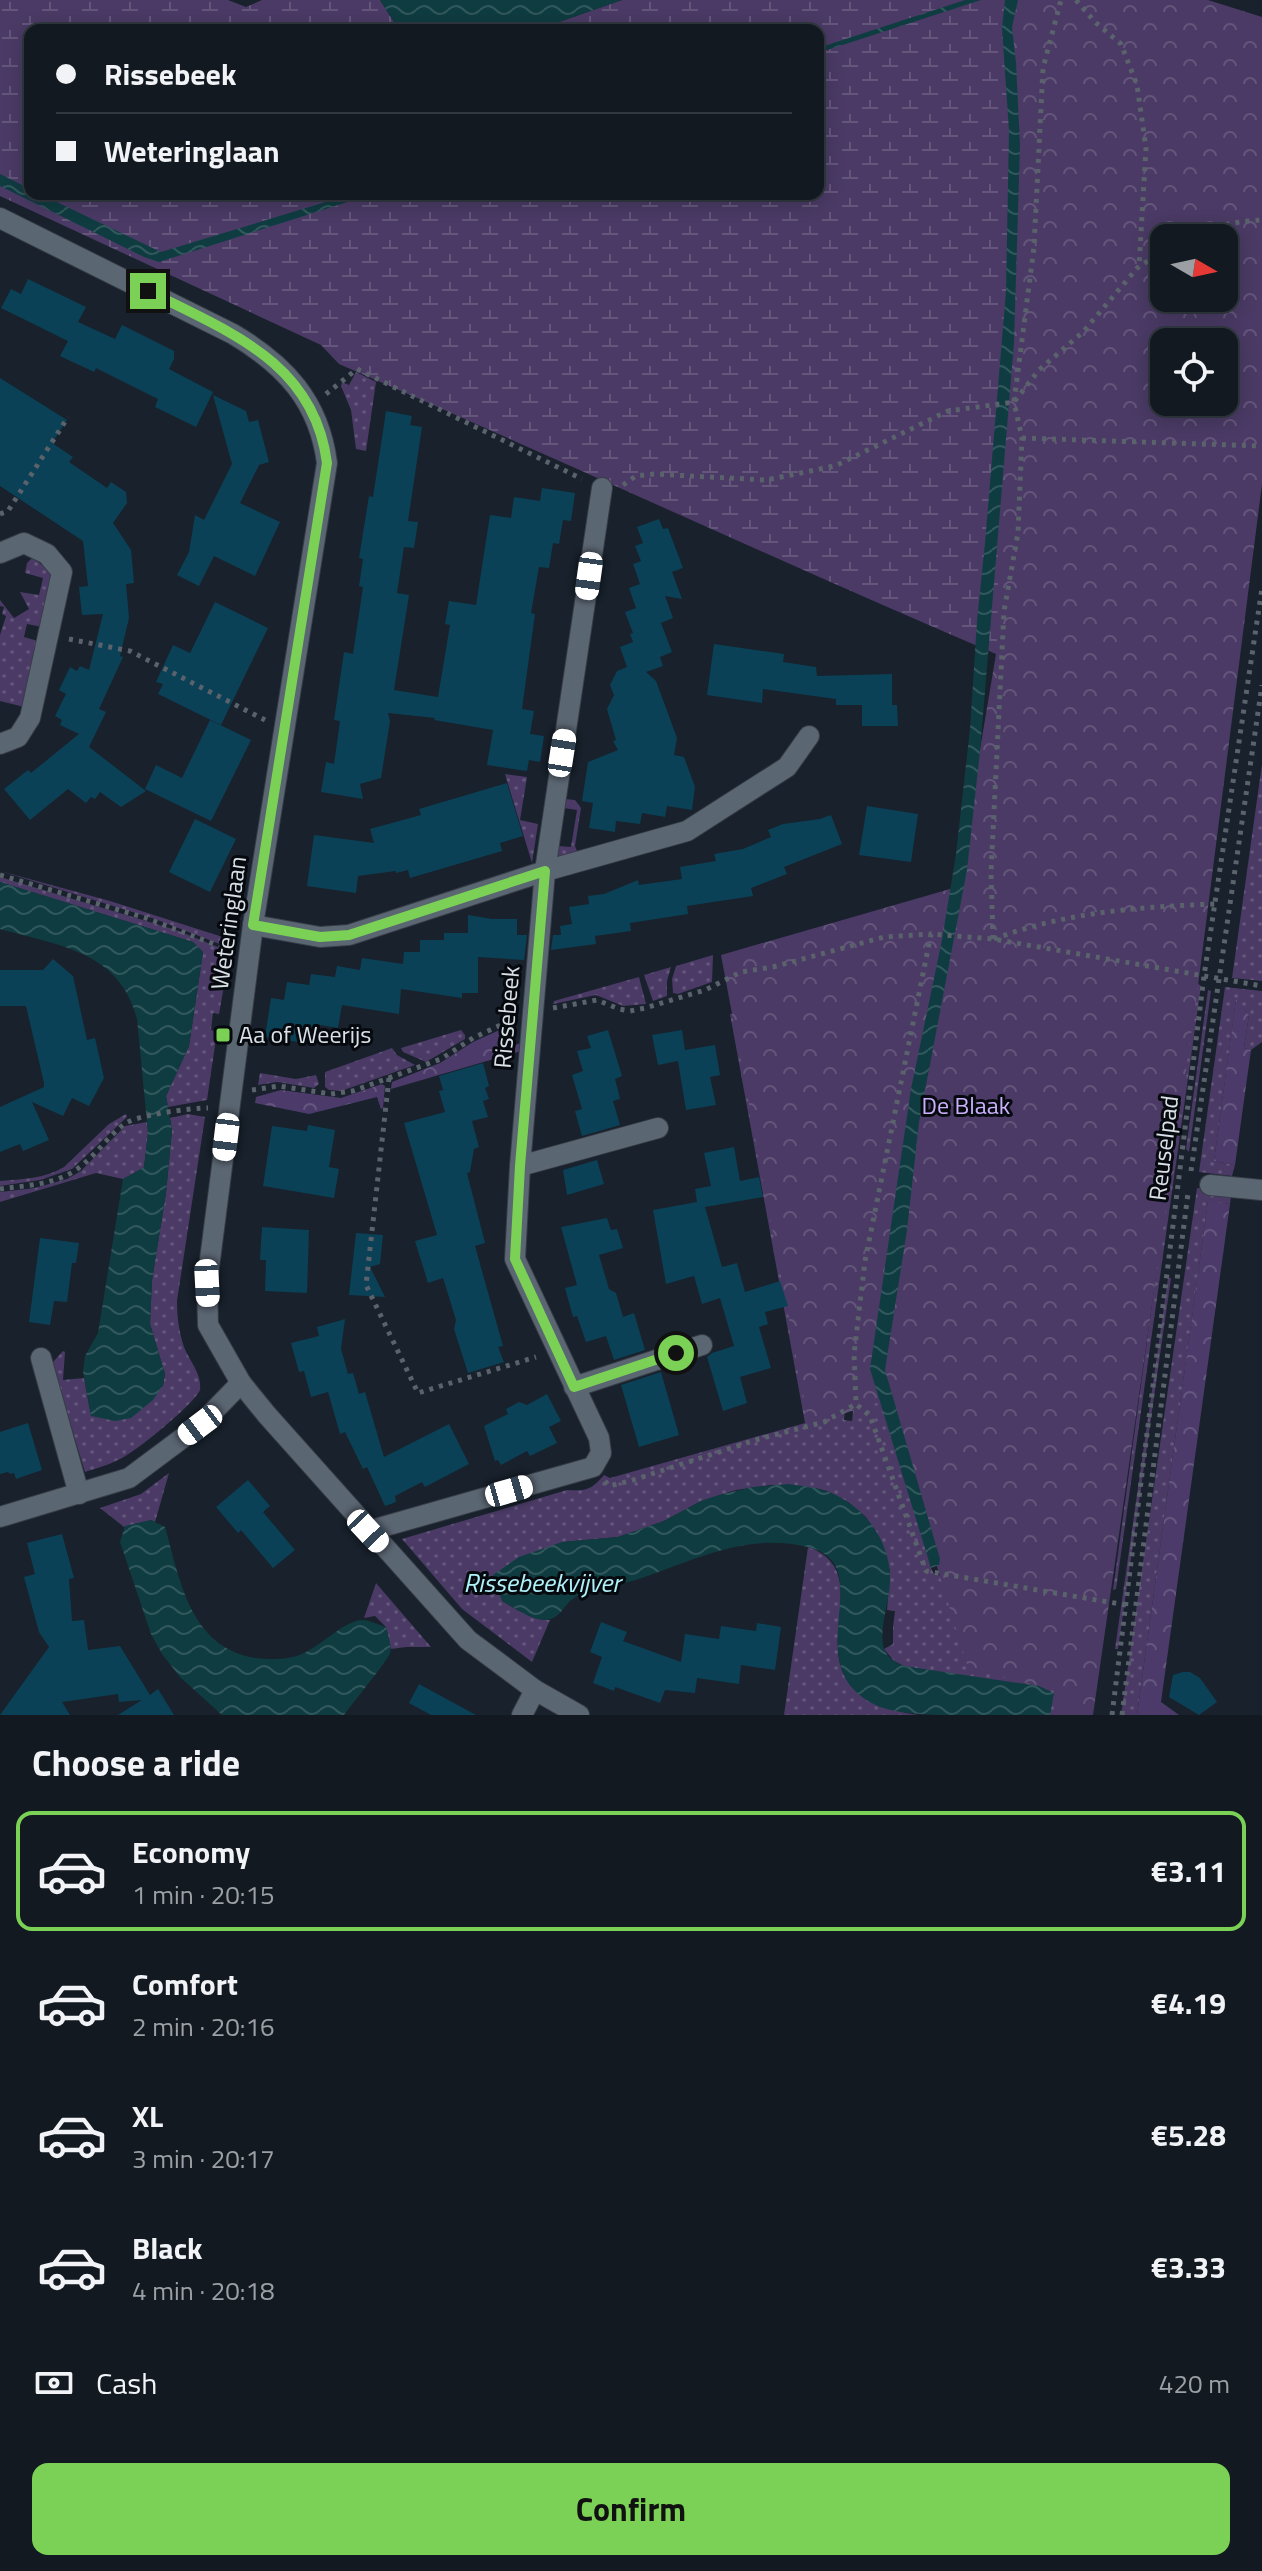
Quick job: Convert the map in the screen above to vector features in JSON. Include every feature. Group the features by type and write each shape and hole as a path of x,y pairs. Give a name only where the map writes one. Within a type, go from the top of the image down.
{"street":[{"name":"Weteringlaan","path":"2,225 256,347 296,385 324,436 327,463 253,925 230,1100 207,1283 208,1325 241,1383 368,1531 468,1640 535,1690 579,1715"},
{"name":"Rissebeek","path":"593,1467 601,1453 599,1438 515,1259 545,871 602,488"},
{"path":"0,553 24,543 47,554 62,572 30,718 18,737 0,744"},
{"path":"253,925 320,937 349,935 545,871 687,831 787,767 809,736"},
{"path":"520,1166 658,1128"},
{"path":"1210,1185 1262,1190"},
{"path":"574,1387 702,1345"},
{"path":"41,1358 79,1494"},
{"path":"0,1517 129,1478 200,1425 241,1383"},
{"path":"368,1531 593,1467"},
{"path":"522,1715 535,1690"}],"path":[{"path":"993,939 991,872 1004,611 1018,533 1022,438 1014,402 1034,247 1043,68 1061,0"},
{"path":"1076,0 1095,22 1121,44 1137,85 1146,148 1139,266"},
{"path":"1232,224 1262,220"},
{"path":"310,407 357,369 613,492 636,476 654,474 766,480 835,466 948,411 1014,402 1039,370 1083,332 1139,266 1150,260"},
{"path":"0,514 8,511 68,417"},
{"path":"1022,438 1262,446"},
{"name":"Reuselpad","path":"1112,1715 1204,976 1262,588"},
{"path":"48,635 130,651 285,730"},
{"path":"0,875 146,918 249,958"},
{"path":"993,939 1032,925 1095,912 1215,904"},
{"path":"931,934 865,1261 854,1354 856,1404 870,1416 926,1571 1126,1605"},
{"path":"0,1189 66,1176 126,1121 204,1108 279,1086 340,1094 441,1059 486,1031 533,1014 590,1000 630,1011 645,1008 705,990 741,972 773,967 884,937 931,934 993,939 1262,986"},
{"path":"389,1078 366,1285 418,1393 557,1351"},
{"path":"593,1467 609,1486 630,1481 759,1439 824,1422 856,1404"}],"green space":[{"path":"0,0 228,0 246,7 262,0 380,0 395,24 24,24 24,200 824,200 824,24 553,24 622,0 1018,0 1010,206 1066,215 996,654 339,364 321,345 0,196"},
{"name":"De Blaak","path":"1018,0 1208,0 1262,17 1262,484 1198,986 1093,1715 1055,1715 1059,1691 968,1668 886,1400 809,1425 721,955 957,887 996,654 1008,332 1010,20"},
{"path":"356,372 376,382 366,451 356,449 351,410 341,386 342,382 349,385"},
{"path":"32,558 51,571 42,627 27,624 24,637 38,641 24,707 0,701 0,635 6,616 2,614 4,607 0,606 0,600 14,618 29,609 20,592 39,595 43,578 25,573 27,563"},
{"path":"1262,764 1262,981 1232,978"},
{"path":"505,774 527,777 520,820 538,824 532,863"},
{"path":"565,799 575,800 581,808 575,846 581,852 559,859 554,858 558,846 571,847 577,810 564,808"},
{"path":"0,871 110,901 232,940 230,948 155,919"},
{"path":"0,877 176,930 230,952 219,1014 213,1013 211,1030 217,1032 207,1100 168,1107 166,1096 189,1046 203,952 193,942 0,882"},
{"path":"713,955 712,982 673,993 672,979 676,966"},
{"path":"671,967 667,996 653,1001 644,975"},
{"path":"639,977 646,1004 623,1006 596,995 553,1004 554,1001"},
{"path":"1196,982 1201,986 1116,1589 1113,1590"},
{"path":"1225,987 1262,991 1262,1042 1251,1050 1244,1048 1249,1015 1236,1000 1214,1161 1235,1165 1232,1176 1199,1172"},
{"path":"1208,990 1211,991 1189,1152 1186,1149"},
{"path":"1236,999 1249,1015 1244,1048 1251,1050 1235,1165 1214,1161"},
{"path":"748,1013 845,1409 844,1420 852,1421 870,1255 931,1568 934,1574 941,1576 1066,1685 1071,1715 1050,1715 1053,1693 904,1666 894,1661 884,1649 893,1644 895,1611 887,1610 890,1571 879,1537 866,1517 848,1502 827,1491 771,1485 736,1490 701,1501 664,1521 618,1537 562,1542 502,1601 531,1617 550,1620 532,1662 462,1609 402,1539 567,1490 588,1488 604,1475 610,1478 805,1423 730,1014"},
{"path":"504,1028 504,1049 521,1043 521,1051 391,1089 388,1106 392,1082 440,1063 473,1042"},
{"path":"461,1030 465,1039 426,1062 403,1052 401,1048"},
{"path":"392,1048 397,1055 415,1065 341,1091 325,1087 325,1072"},
{"path":"260,1073 296,1079 316,1075 319,1084 314,1088 277,1082 258,1085"},
{"path":"382,1084 385,1086 381,1109 377,1097 309,1114 255,1103 256,1097 281,1090 341,1098"},
{"path":"126,1114 127,1117 72,1169 40,1180 0,1186 0,1181 41,1176 64,1167 109,1124"},
{"path":"188,1114 205,1117 177,1307 182,1341 197,1373 200,1390 176,1416 128,1455 85,1472 52,1363 65,1352 63,1380 84,1378 91,1416 163,1386 165,1374 150,1324 152,1280 166,1193 172,1130 170,1118"},
{"path":"147,1122 144,1168 123,1179 96,1173 0,1202 0,1192 35,1188 67,1179 81,1171 125,1126"},
{"path":"1197,1188 1230,1192 1230,1204 1208,1202 1137,1715 1121,1715"},
{"path":"1208,1201 1230,1204 1161,1702 1179,1715 1137,1715"},
{"path":"1168,1278 1171,1278 1118,1649 1115,1649"},
{"path":"169,1473 155,1522 151,1520 124,1527 100,1508 141,1494"},
{"path":"808,1547 831,1562 840,1583 839,1659 849,1683 873,1702 918,1715 784,1715"},
{"path":"376,1583 431,1647 391,1649 386,1627 375,1616 364,1618"}],"water":[{"path":"380,0 622,0 553,24 395,24"},
{"path":"965,0 981,0 824,51 824,46"},
{"path":"1005,0 1018,0 1012,27 1020,145 1014,343 980,751 967,870 919,1122 907,1230 885,1370 940,1559 939,1565 931,1568 870,1369 911,1089 942,940 956,854 970,729 1006,291 1009,131 1002,28"},
{"path":"0,174 24,186 24,198 0,186"},
{"path":"28,200 53,200 161,252 332,200 354,200 159,262"},
{"path":"0,882 193,942 203,952 189,1046 166,1096 172,1130 152,1280 150,1324 165,1374 163,1385 153,1400 131,1418 115,1421 91,1416 83,1371 85,1356 98,1333 123,1179 144,1167 148,1133 137,1019 129,996 116,978 101,965 84,954 0,929"},
{"name":"Rissebeekvijver","path":"789,1484 840,1497 863,1515 881,1539 890,1583 883,1645 890,1658 904,1666 1039,1686 1054,1693 1050,1715 909,1713 880,1707 854,1690 841,1669 838,1645 839,1575 829,1558 808,1547 762,1543 718,1551 632,1581 590,1590 571,1600 556,1616 546,1620 529,1616 502,1601 493,1575 519,1557 562,1542 618,1537 664,1521 719,1495 753,1487"},
{"path":"151,1520 165,1527 191,1609 216,1641 234,1652 256,1658 287,1658 310,1650 356,1621 365,1620 386,1627 390,1653 344,1715 222,1715 180,1677 151,1634 120,1542 125,1526"}],"building":[{"path":"28,279 86,307 78,322 115,339 122,325 174,351 169,369 213,392 196,427 155,407 158,399 96,368 94,372 60,356 68,341 1,308 11,289 21,294"},
{"path":"0,378 67,420 52,443 73,457 69,462 107,488 111,482 126,492 127,503 113,523 131,550 134,583 126,584 129,618 120,656 123,657 99,709 106,712 89,747 146,791 121,807 100,792 95,799 91,797 86,803 68,789 30,820 4,789 28,770 31,773 79,734 60,725 62,720 55,716 66,694 59,690 70,667 77,671 80,666 89,670 103,614 82,615 79,587 88,586 83,541 0,486"},
{"path":"213,395 246,411 249,422 258,420 269,462 259,465 240,503 280,522 255,576 214,556 199,586 177,575 189,552 195,515 204,520 232,464"},
{"path":"386,411 412,416 410,425 422,427 408,521 418,522 414,548 404,547 397,593 409,595 394,690 438,697 450,625 445,624 449,601 476,605 490,515 511,518 514,497 540,501 542,488 575,493 571,521 563,520 559,544 553,543 549,568 539,567 531,613 535,614 522,709 534,711 530,734 544,736 540,762 529,760 527,771 487,765 493,730 435,718 388,713 390,721 381,778 360,784 363,799 321,792 326,762 334,764 340,721 334,720 344,652 353,654 363,587 359,586 363,559 359,558 369,496 373,497"},
{"path":"659,519 663,529 668,528 683,568 672,572 682,599 665,596 673,618 661,623 672,652 660,657 663,666 646,672 656,681 677,738 674,755 684,757 695,787 692,810 667,806 665,817 642,813 640,824 616,821 615,832 589,828 593,803 582,801 588,762 618,750 613,741 616,740 607,709 614,695 610,685 617,671 627,667 620,647 633,642 625,612 636,608 629,588 640,584 633,564 641,561 635,546 643,543 637,527"},
{"path":"215,602 268,628 221,725 158,694 163,684 156,682 173,645 190,653"},
{"path":"714,644 784,654 783,662 816,667 817,676 892,674 892,705 897,705 898,726 862,726 862,705 836,705 836,699 763,689 762,703 707,695"},
{"path":"210,720 251,740 211,821 145,789 156,765 182,778"},
{"path":"507,783 523,836 500,843 502,851 410,878 408,870 358,876 356,893 307,886 314,835 374,843 370,829 421,815 419,809"},
{"path":"867,806 918,814 911,862 859,855"},
{"path":"831,815 842,844 784,867 787,874 751,888 753,896 687,906 688,914 630,923 631,931 595,936 596,944 551,950 553,935 561,935 560,926 572,924 569,907 589,904 588,896 604,894 638,880 639,885 682,879 680,867 716,861 714,854 743,849 771,837 768,830 783,824"},
{"path":"195,819 236,839 210,892 169,872"},
{"path":"468,915 517,919 517,935 527,935 524,960 478,957 478,993 462,993 462,998 401,989 399,1014 342,1005 338,1028 314,1024 312,1044 265,1037 271,998 284,1000 287,982 309,985 311,974 335,977 337,966 360,970 362,958 403,964 404,952 420,952 420,940 444,940 444,933 468,933"},
{"path":"53,959 73,976 87,1040 95,1038 104,1078 89,1106 72,1098 63,1116 32,1102 49,1140 23,1151 20,1144 0,1152 0,1107 44,1087 44,1083 26,1006 0,1006 0,970 43,970"},
{"path":"608,1030 622,1076 615,1079 620,1099 613,1101 620,1125 582,1136 575,1111 582,1109 572,1075 583,1071 577,1051 591,1048 587,1036"},
{"path":"682,1030 685,1050 715,1045 720,1075 710,1077 716,1105 686,1110 678,1061 658,1065 652,1035"},
{"path":"483,1063 489,1086 485,1088 489,1099 483,1101 488,1117 472,1121 479,1147 474,1149 470,1172 467,1173 485,1243 475,1246 503,1346 498,1347 504,1362 468,1373 443,1278 428,1283 415,1241 437,1235 404,1123 445,1112 439,1091 443,1090 439,1076"},
{"path":"308,1125 335,1130 329,1167 339,1169 334,1198 263,1186 272,1126 307,1131"},
{"path":"734,1147 740,1181 759,1177 763,1197 705,1207 722,1267 737,1263 745,1292 780,1281 788,1306 765,1312 768,1324 759,1327 771,1368 740,1377 747,1403 723,1411 707,1357 734,1346 720,1298 702,1304 694,1276 666,1284 653,1210 697,1202 695,1189 711,1186 704,1153"},
{"path":"597,1160 604,1184 567,1195 563,1170"},
{"path":"607,1218 611,1230 617,1229 623,1248 599,1255 609,1289 616,1293 623,1317 634,1313 645,1350 614,1360 606,1336 586,1342 577,1316 573,1317 565,1288 577,1285 561,1227"},
{"path":"262,1227 309,1230 307,1293 265,1291 266,1260 260,1260"},
{"path":"356,1233 383,1235 380,1264 370,1267 385,1297 349,1295"},
{"path":"40,1238 79,1243 76,1263 72,1263 67,1302 54,1301 50,1325 29,1322"},
{"path":"345,1319 341,1349 348,1374 353,1373 359,1394 365,1392 384,1457 449,1424 469,1464 425,1487 422,1482 395,1496 396,1502 385,1506 367,1467 363,1469 345,1432 340,1434 328,1392 311,1397 304,1371 299,1372 291,1343 319,1336 317,1327"},
{"path":"661,1372 679,1435 639,1447 621,1385"},
{"path":"547,1394 561,1421 549,1427 557,1443 530,1456 527,1451 501,1465 498,1460 495,1461 484,1426 508,1414 506,1409 519,1402 527,1405"},
{"path":"28,1423 42,1470 16,1479 14,1473 0,1474 0,1432"},
{"path":"248,1480 270,1506 263,1512 295,1550 273,1568 241,1530 238,1533 216,1507"},
{"path":"62,1534 74,1578 69,1579 72,1621 84,1620 88,1650 120,1646 150,1695 158,1689 174,1715 118,1715 142,1700 119,1702 118,1694 62,1702 70,1715 0,1715 49,1647 39,1632 24,1577 35,1574 27,1543"},
{"path":"601,1622 627,1632 623,1641 681,1662 685,1634 719,1639 721,1626 756,1631 757,1623 781,1627 775,1670 741,1665 739,1684 697,1678 695,1693 665,1690 660,1703 615,1687 614,1691 593,1683 602,1657 590,1652"},
{"path":"1183,1672 1200,1678 1217,1702 1199,1715 1169,1697 1173,1675"},
{"path":"419,1684 476,1715 431,1715 409,1703"}],"place":[{"name":"Aa of Weerijs","path":"223,1035"}],"route":[{"path":"148,291 256,347 296,385 324,436 327,463 253,925 320,937 349,935 545,871 515,1259 574,1387 676,1353"}]}
